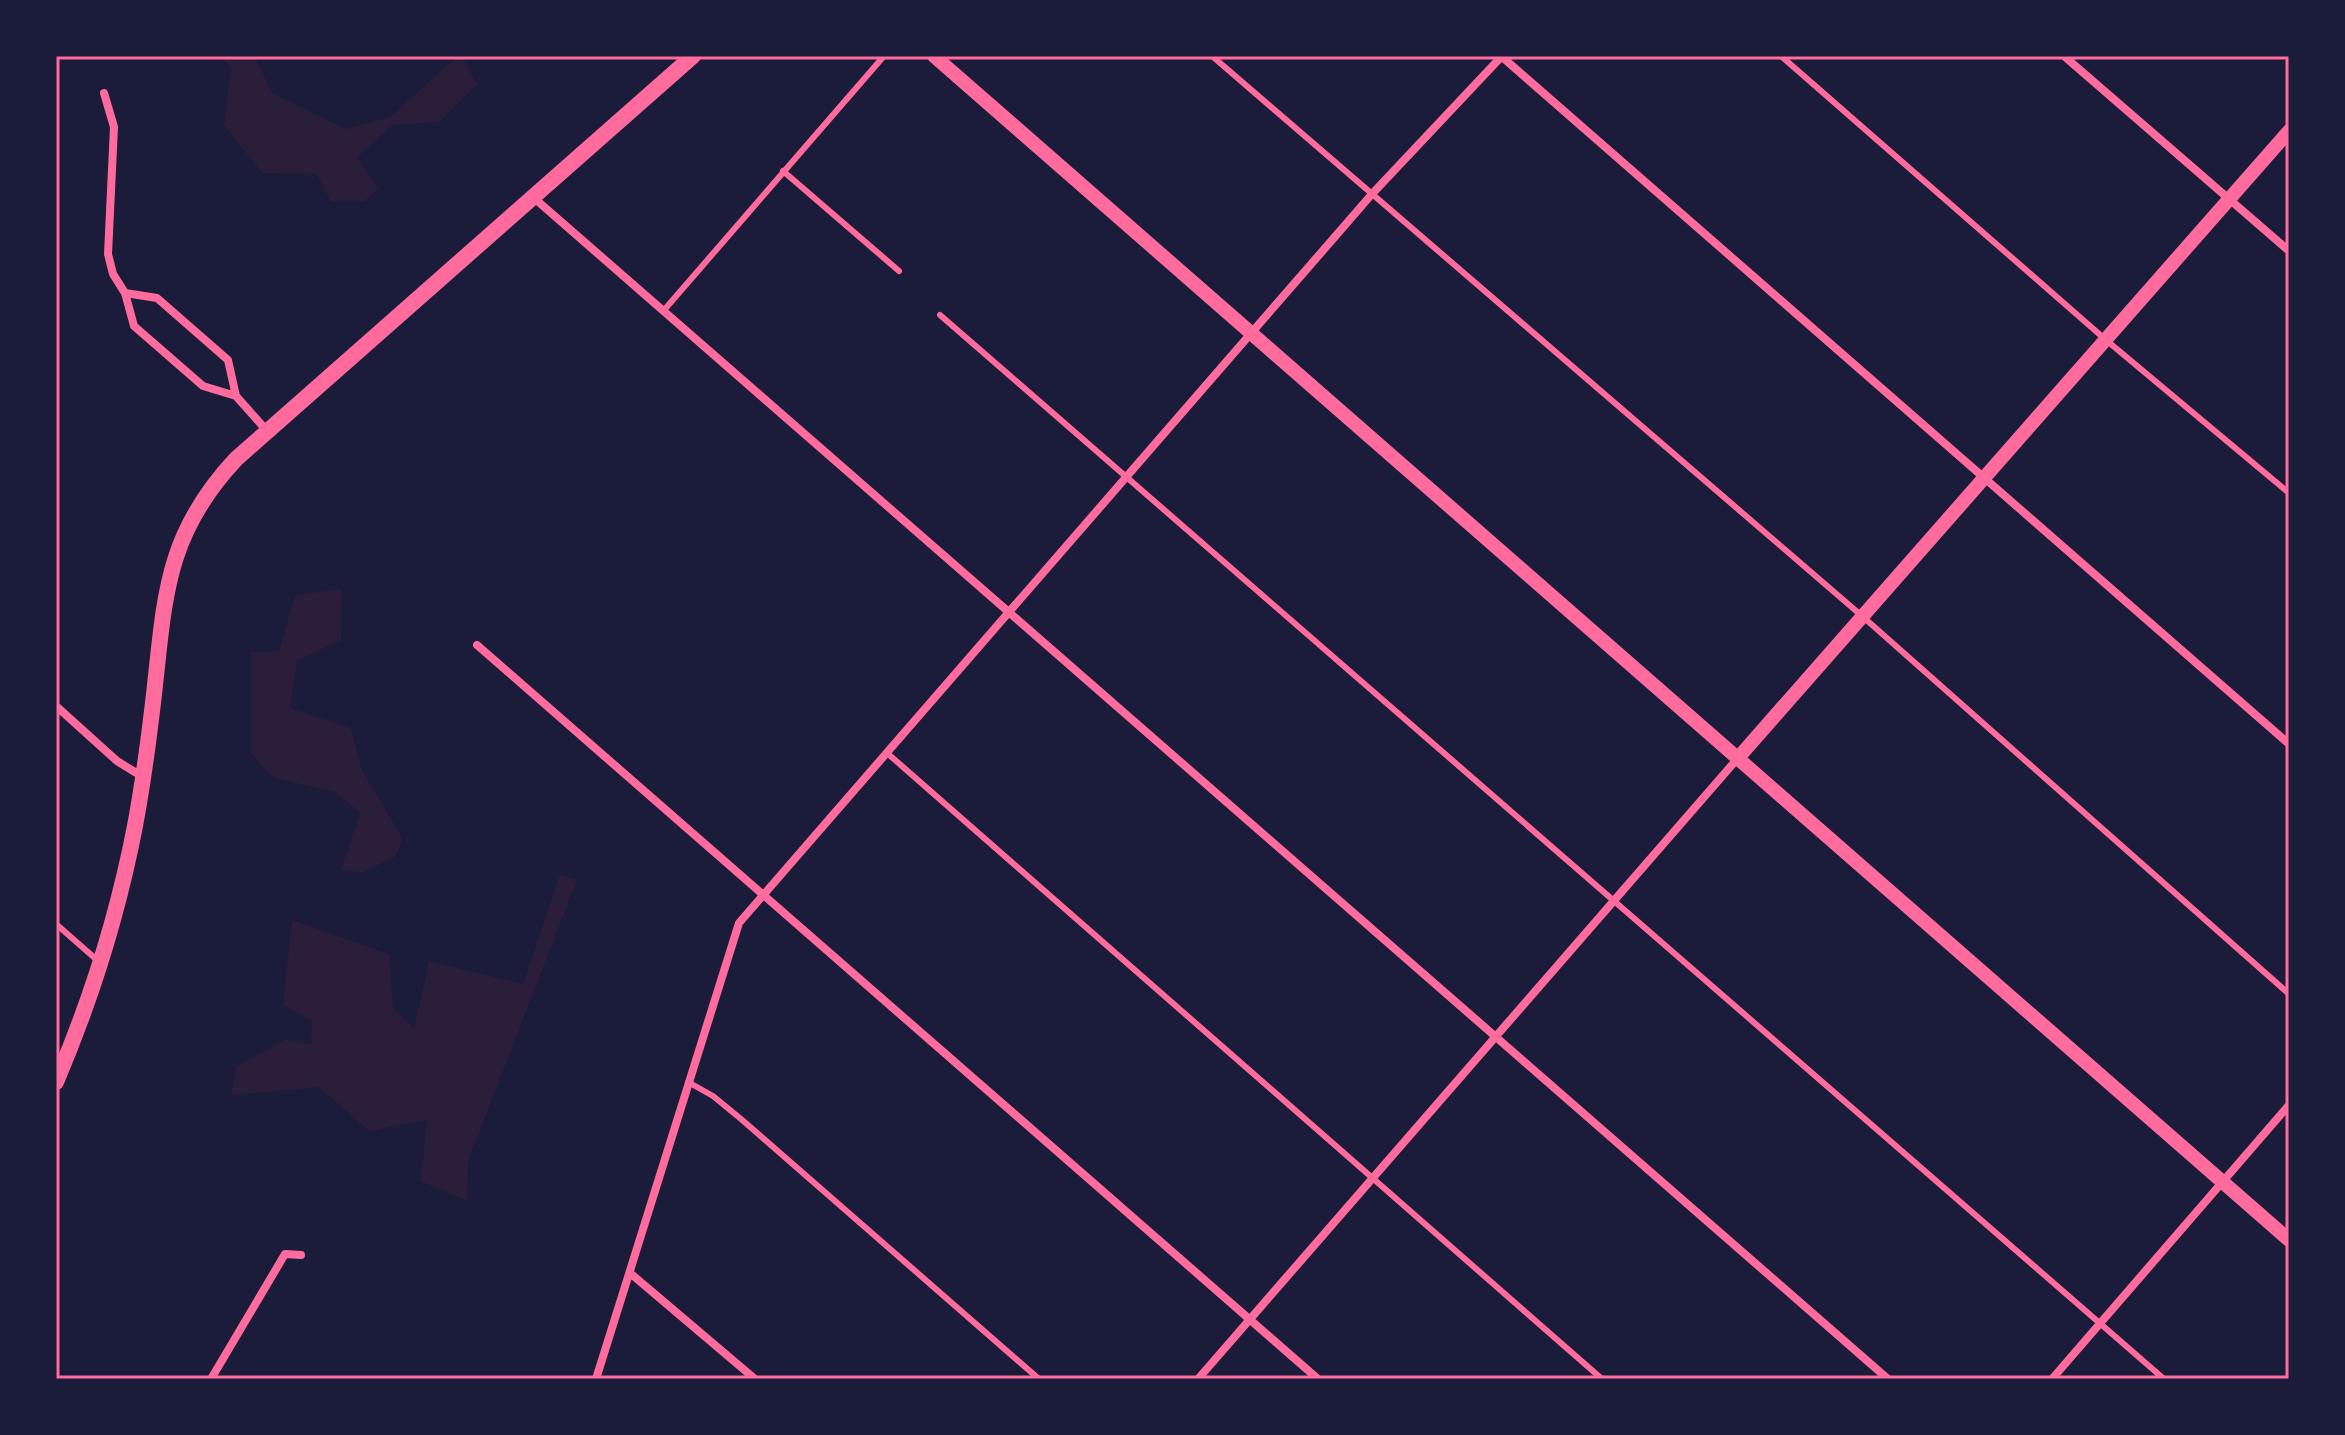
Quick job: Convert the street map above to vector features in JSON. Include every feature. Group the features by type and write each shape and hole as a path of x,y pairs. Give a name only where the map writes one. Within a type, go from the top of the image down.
{"main road":[{"path":"56,1082 100,962 129,857 143,777 163,608 172,564 209,492 236,459 693,56"}],"street":[{"path":"934,56 2289,1240"},
{"path":"596,1379 739,923 1372,194 1502,56 2289,744"},
{"path":"2064,56 2289,251"},
{"path":"104,93 114,127 108,254 113,274 125,293 134,326 203,386 236,396"},
{"path":"1198,1379 1615,898 2289,131"},
{"path":"534,198 665,309 1494,1040 1888,1379"},
{"path":"125,293 157,298 228,360 236,396 268,432"},
{"path":"477,645 1318,1379"},
{"path":"56,706 117,761 143,777"},
{"path":"2052,1379 2289,1105"},
{"path":"211,1379 285,1254 301,1255"},
{"path":"630,1273 755,1379"}],"lane":[{"path":"665,309 884,56"},
{"path":"1212,56 1862,616 2289,994"},
{"path":"1781,56 2106,340 2289,493"},
{"path":"783,171 899,271"},
{"path":"940,315 1615,898 2164,1379"},
{"path":"887,753 1602,1379"},
{"path":"56,924 100,962"},
{"path":"687,1081 713,1096 741,1119 1039,1379"}],"shaded area":[{"path":"219,56 255,56 271,92 346,129 390,117 458,56 462,56 477,85 439,122 393,125 357,157 378,188 365,201 331,201 316,174 262,173 224,125 231,68"},
{"path":"342,589 341,640 297,661 290,708 351,728 362,771 403,839 395,857 362,873 341,869 360,813 335,792 274,778 251,753 251,652 279,651 295,595"},
{"path":"560,874 577,880 468,1161 467,1201 420,1181 427,1120 369,1131 319,1087 231,1095 236,1067 285,1039 311,1044 312,1021 283,1005 292,920 389,954 393,1008 414,1029 429,961 523,984"}]}
